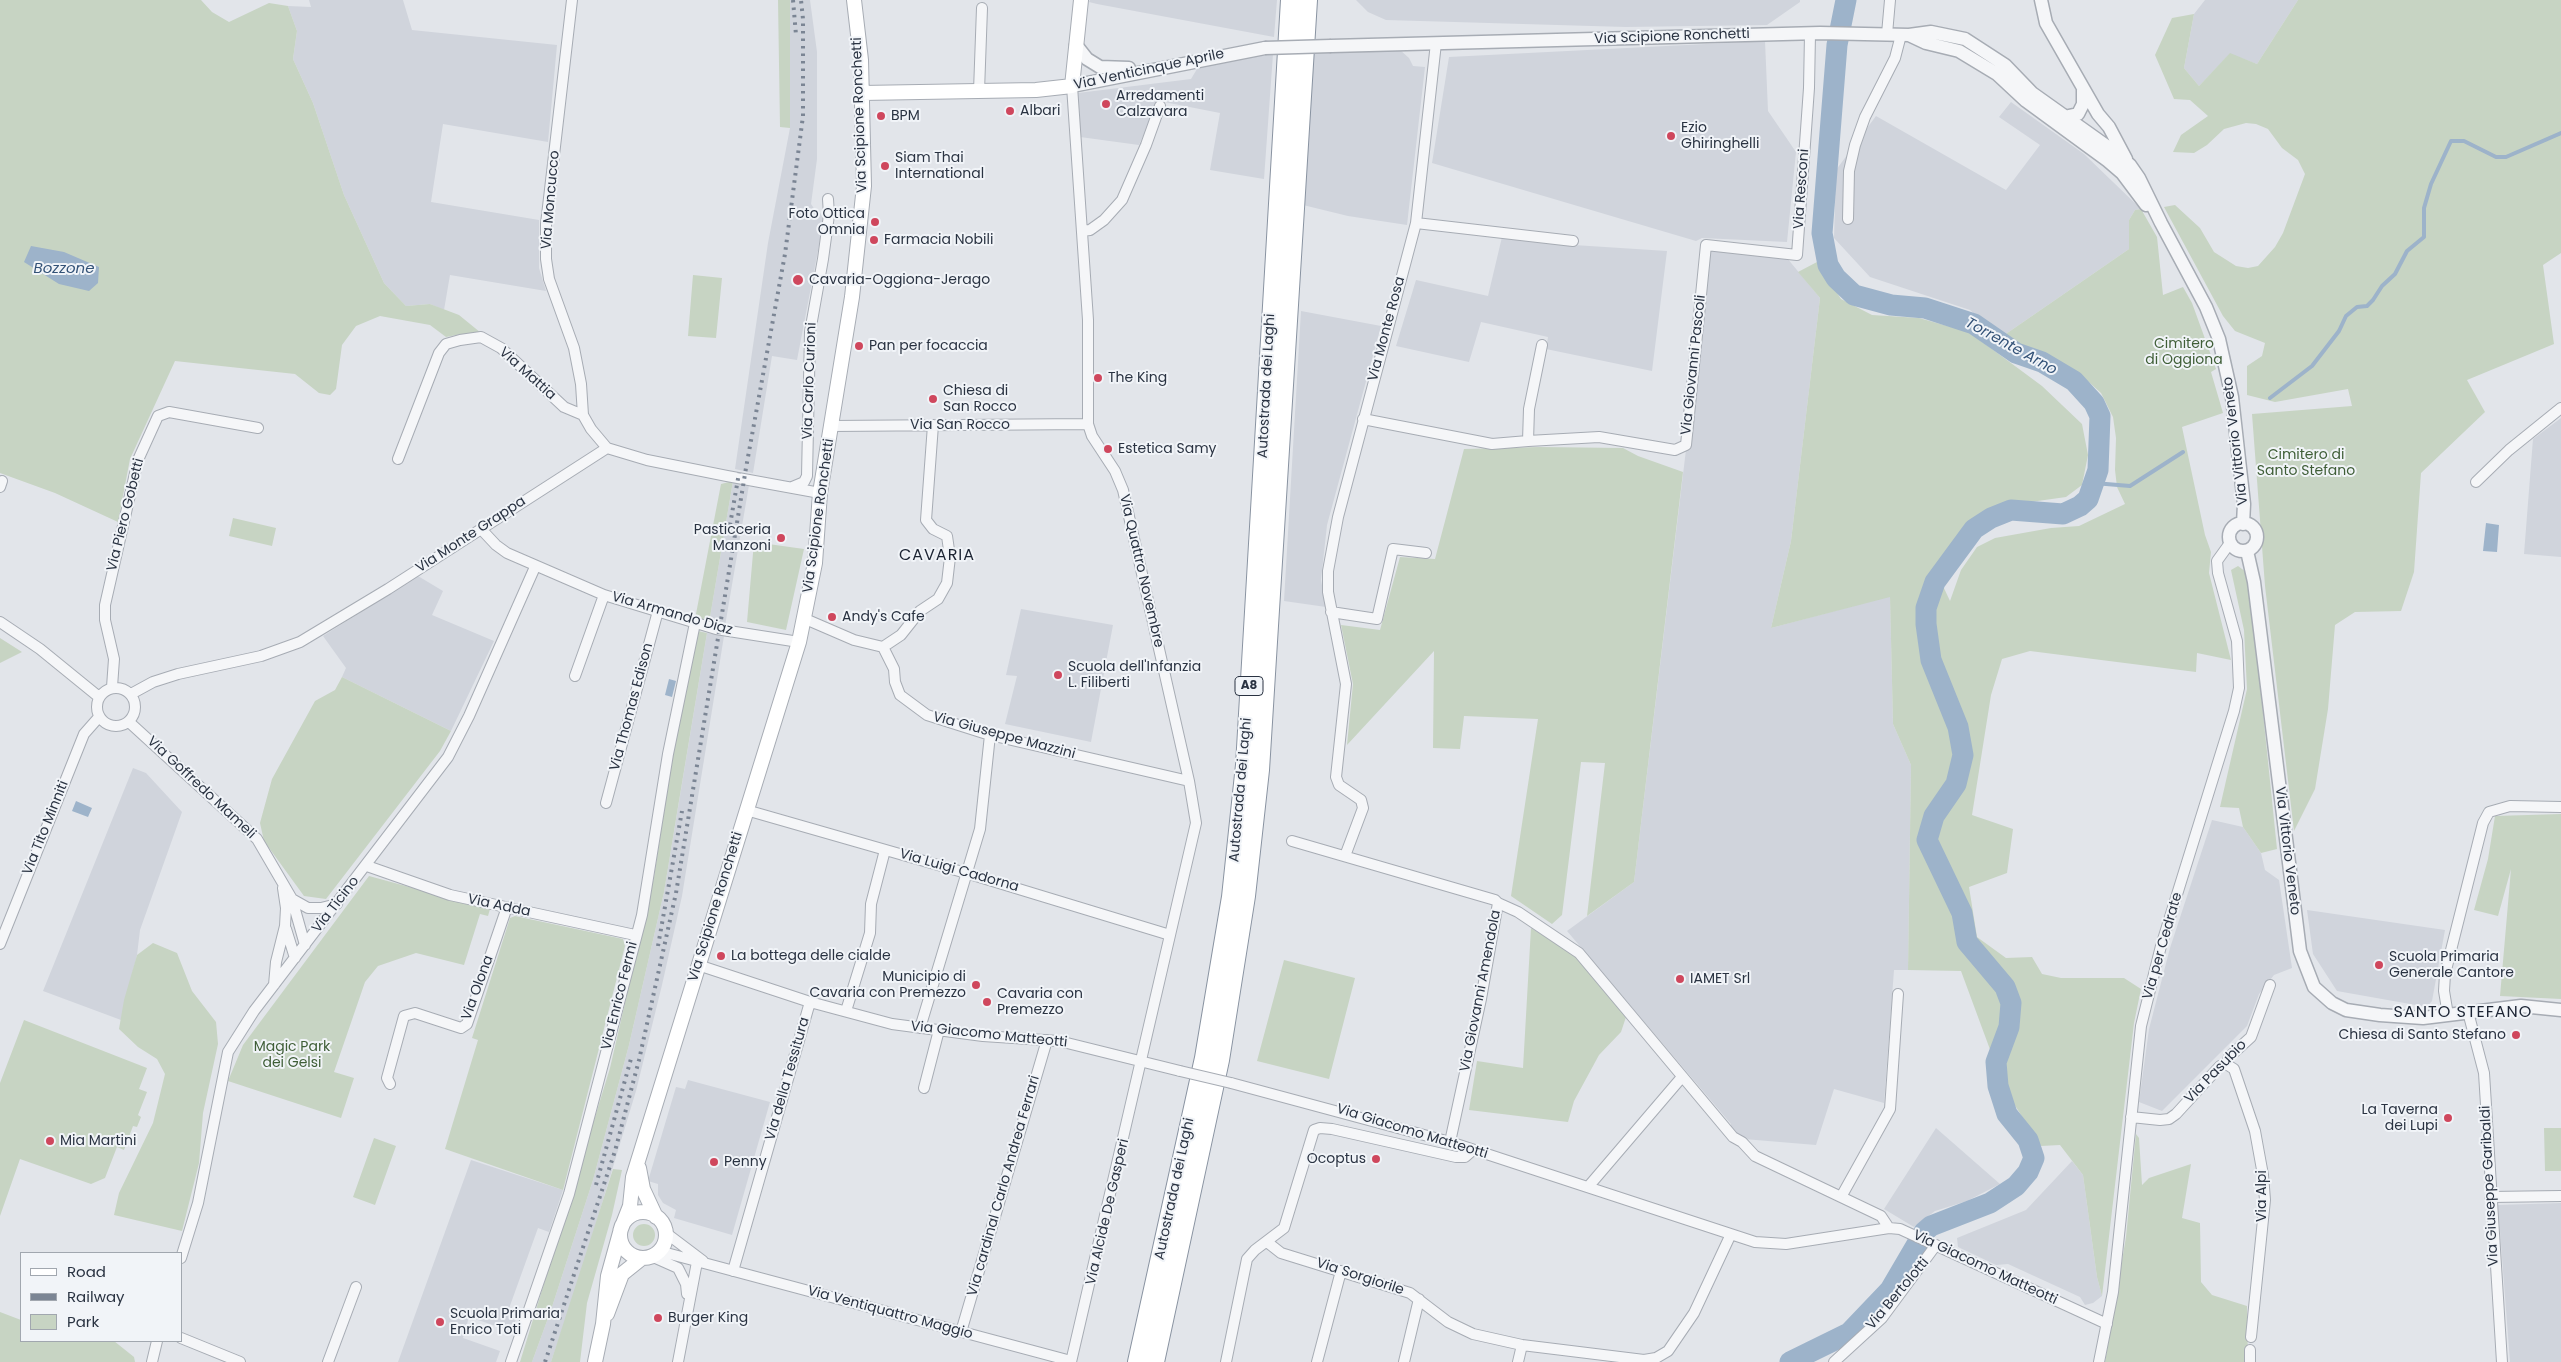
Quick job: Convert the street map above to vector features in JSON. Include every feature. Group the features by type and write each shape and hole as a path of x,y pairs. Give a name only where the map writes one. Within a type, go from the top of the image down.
{"highway":[{"name":"Autostrada dei Laghi","path":"1137,1362 1204,1058 1231,897 1245,765 1290,0"},
{"name":"Autostrada dei Laghi","path":"1155,1362 1220,1060 1246,896 1260,770 1308,0"}],"main road":[{"name":"Via Scipione Ronchetti","path":"595,1362 603,1324 605,1291 621,1229 630,1206 632,1182 799,642 817,550 820,493 852,297 864,186 862,93 854,0"},
{"name":"Via Quattro Novembre","path":"1072,86 1081,0"},
{"name":"Via Venticinque Aprile","path":"862,93 1036,90 1072,86"},
{"name":"Via Scipione Ronchetti","path":"640,1160 641,1184 656,1217"},
{"path":"637,1213 646,1213 656,1217 663,1224 666,1233 665,1242 650,1255 633,1256 625,1249 620,1238 621,1229 628,1218 637,1213"},
{"name":"Via Scipione Ronchetti","path":"603,1324 622,1274 650,1255"}],"street":[{"name":"Via Moncucco","path":"572,0 546,224 545,250 549,279 574,348 581,384 583,415 591,429 607,448"},
{"path":"1887,34 1890,0"},
{"path":"2040,0 2046,22 2098,114 2109,128 2130,165"},
{"path":"979,91 982,8"},
{"name":"Via Scipione Ronchetti","path":"1436,43 1855,32 1904,35 1931,32 1947,33 1964,39 2005,66 2032,93 2064,117 2090,141"},
{"name":"Via Resconi","path":"1706,245 1797,254 1809,88 1815,33"},
{"path":"1848,219 1849,171 1855,145 1865,117 1896,58 1904,35"},
{"name":"Via Scipione Ronchetti","path":"1904,35 1959,52 1978,61 1997,74 2026,102 2090,141"},
{"name":"Via Venticinque Aprile","path":"1072,86 1265,48 1436,43"},
{"name":"Via Monte Rosa","path":"1345,856 1363,808 1362,800 1339,785 1336,777 1346,684 1328,592 1331,552 1363,419 1416,223 1436,43"},
{"path":"1076,46 1087,59 1100,67 1162,68"},
{"name":"Via Quattro Novembre","path":"1072,86 1088,320 1088,424 1092,436 1115,471 1123,490 1189,781 1196,823 1142,1061"},
{"path":"2064,117 2078,114 2083,104 2083,88"},
{"path":"1082,231 1090,230 1104,220 1122,200 1146,145 1160,106"},
{"path":"2090,141 2096,130 2098,114"},
{"name":"Via Vittorio Veneto","path":"2090,141 2130,165 2140,178 2161,223 2206,307 2226,361 2244,504 2243,524"},
{"name":"Via Vittorio Veneto","path":"2090,141 2122,173 2161,223"},
{"name":"Via Carlo Curioni","path":"783,488 798,486 804,482 807,476 810,332 829,215 828,199"},
{"path":"1416,223 1573,241"},
{"name":"Via Giovanni Pascoli","path":"1363,419 1492,444 1599,437 1675,450 1686,445 1706,245"},
{"name":"Via Mattia","path":"398,459 438,353 446,344 460,340 481,337 500,348 564,407 583,415"},
{"path":"1528,441 1529,409 1542,345"},
{"path":"2476,482 2509,450 2561,408"},
{"name":"Via Piero Gobetti","path":"112,688 114,654 105,620 105,604 138,460 158,416 169,412 258,428"},
{"name":"Via San Rocco","path":"832,426 1088,424"},
{"path":"803,618 854,640 883,648 901,636 920,611 938,599 944,591 950,556 947,536 933,529 926,520 933,425"},
{"path":"607,448 647,460 783,488 820,493"},
{"name":"Via Monte Grappa","path":"131,694 153,682 178,674 261,656 300,642 607,448"},
{"name":"Via Vittorio Veneto","path":"2230,543 2231,530 2243,524"},
{"name":"Via Vittorio Veneto","path":"2243,524 2254,529 2257,535 2256,542 2247,551 2254,582 2300,951 2308,976 2323,997 2346,1010 2423,1018 2520,1006 2561,1010"},
{"name":"Via Armando Diaz","path":"480,529 496,545 535,567 604,595 716,630 799,642"},
{"path":"2230,543 2237,550 2247,551"},
{"name":"Via per Cedrate","path":"2098,1362 2107,1324 2124,1200 2141,1026 2159,955 2234,711 2239,688 2237,642 2218,573 2217,561 2230,543"},
{"path":"1331,612 1377,619 1393,549 1426,553"},
{"name":"Via Ticino","path":"182,1255 198,1203 228,1052 274,986 448,757 469,716 535,567"},
{"name":"Via Armando Diaz","path":"575,676 604,595"},
{"name":"Via Thomas Edison","path":"606,803 658,611"},
{"path":"0,622 40,650 99,697"},
{"name":"Via Enrico Fermi","path":"511,1362 569,1194 635,935 642,915 668,754 695,623"},
{"name":"Via Giuseppe Mazzini","path":"883,648 894,669 897,689 905,700 927,715 990,735 1189,781"},
{"path":"119,687 131,694 136,708 129,722 119,726 108,725 100,717 96,707 99,697 112,688 119,687"},
{"name":"Via Tito Minniti","path":"0,944 84,734 100,717"},
{"name":"Via Goffredo Mameli","path":"129,722 257,839 282,885 292,899 305,945"},
{"path":"920,1028 980,829 990,735"},
{"path":"2448,1015 2444,991 2445,974 2483,823 2489,812 2510,806 2561,807"},
{"name":"Via Luigi Cadorna","path":"746,810 966,873 1170,936"},
{"name":"Via Giovanni Amendola","path":"1292,840 1495,900 1498,903 1481,999 1450,1142"},
{"path":"846,1011 870,933 871,900 885,850"},
{"name":"Via Adda","path":"367,866 450,895 635,935"},
{"name":"Via Goffredo Mameli","path":"274,986 276,962 285,926 286,908 282,885"},
{"path":"292,899 308,908 321,908 337,904"},
{"path":"1498,903 1518,912 1579,953 1724,1128 1755,1156 1882,1216 1889,1228"},
{"name":"Via Olona","path":"390,1084 387,1078 404,1016 415,1013 461,1028 467,1024 507,907"},
{"name":"Via Goffredo Mameli","path":"285,926 295,958"},
{"name":"Via Giacomo Matteotti","path":"698,965 810,1002 892,1024 983,1036 1059,1041 1231,1083 1450,1142 1755,1242 1786,1244 1889,1228 1910,1232 2107,1324"},
{"name":"Via Pasubio","path":"2131,1117 2169,1118 2220,1066 2226,1064 2229,1057 2251,1037 2270,985"},
{"path":"1841,1197 1890,1108 1898,994"},
{"name":"Via della Tessitura","path":"733,1271 810,1002"},
{"name":"Via Giuseppe Garibaldi","path":"2468,1012 2484,1073 2490,1198 2502,1362"},
{"path":"924,1088 939,1030"},
{"name":"Via cardinal Carlo Andrea Ferrari","path":"961,1332 1047,1040"},
{"name":"Via Alcide De Gasperi","path":"1071,1362 1142,1061"},
{"name":"Via Alpi","path":"2226,1064 2234,1069 2255,1131 2263,1175 2264,1200 2251,1337"},
{"path":"1588,1187 1682,1077"},
{"path":"1226,1362 1248,1259 1255,1250 1284,1228 1314,1130 1320,1128 1332,1129 1456,1157 1464,1157 1472,1150"},
{"path":"2490,1198 2561,1196"},
{"name":"Via Ventiquattro Maggio","path":"666,1233 708,1264"},
{"name":"Via Sorgiorile","path":"1267,1242 1281,1253 1410,1293 1460,1328 1473,1334 1583,1357 1644,1360 1656,1358 1668,1351 1694,1313 1731,1234"},
{"name":"Via Bertolotti","path":"1834,1362 1882,1318 1933,1244"},
{"path":"650,1255 678,1268 686,1284 685,1331 678,1362"},
{"name":"Via Ventiquattro Maggio","path":"650,1255 708,1264 1071,1362"},
{"path":"687,1305 697,1262"},
{"path":"1317,1362 1341,1271"},
{"path":"328,1362 356,1287"},
{"path":"1404,1362 1419,1299"},
{"path":"182,1338 240,1362"},
{"path":"152,1362 157,1342"},
{"path":"1518,1362 1522,1345"},
{"path":"2250,1350 2250,1362"}],"shaded area":[{"path":"309,0 403,0 412,30 557,45 548,142 443,124 431,202 539,220 539,268 546,291 450,275 444,310 430,304 406,306 384,283 344,195 313,103 293,59 297,31 288,6 311,7"},
{"path":"790,0 810,0 817,52 817,159 811,204 817,213 825,214 797,360 772,356 753,473 735,469 768,243 790,128"},
{"path":"1090,0 1277,0 1274,37 1097,4 1089,2"},
{"path":"1356,0 1800,0 1800,2 1767,25 1626,27 1386,20 1368,12"},
{"path":"2205,0 2298,0 2257,64 2230,54 2199,86 2184,68 2194,14"},
{"path":"1765,41 1768,111 1796,152 1787,242 1702,238 1696,241 1432,163 1449,57"},
{"path":"1400,50 1409,58 1413,66 1425,67 1407,225 1348,216 1303,205 1313,52"},
{"path":"1273,54 1264,179 1210,170 1220,113 1159,101 1139,145 1080,137 1078,93 1191,79 1197,69 1206,65"},
{"path":"2011,102 2084,154 2141,209 2135,210 2129,220 2129,249 2000,338 1970,310 1870,277 1834,238 1836,170 1876,116 2006,190 2040,145 1999,117"},
{"path":"1502,237 1574,245 1667,251 1652,371 1546,349 1548,337 1481,322 1469,362 1396,346 1416,280 1488,296"},
{"path":"1710,250 1787,258 1820,298 1791,541 1771,628 1890,596 1893,724 1911,765 1908,970 1894,970 1884,1103 1834,1089 1816,1145 1744,1139 1729,1130 1731,1124 1567,931 1634,882"},
{"path":"1301,311 1381,326 1327,525 1321,580 1326,607 1284,601"},
{"path":"2561,418 2561,557 2524,554 2533,439"},
{"path":"733,481 749,485 725,626 709,623"},
{"path":"418,576 443,591 432,615 494,641 451,731 342,677 346,668 323,636"},
{"name":"Scuola dell'Infanzia L. Filiberti","path":"1021,609 1113,625 1091,742 1005,724 1017,676 1006,675"},
{"path":"707,633 724,636 682,896 662,985 636,1091 577,1286 551,1362 532,1362 593,1180 629,1045 664,892"},
{"path":"133,768 146,773 182,812 140,930 137,955 121,1020 43,991"},
{"path":"2212,820 2243,827 2261,853 2265,870 2279,880 2292,968 2274,975 2259,994 2247,1026 2162,1111 2139,1102 2149,1029 2170,948"},
{"name":"Scuola Primaria Generale Cantore","path":"2307,910 2445,930 2432,1001 2427,1007 2337,991 2313,954"},
{"path":"688,1080 770,1102 732,1235 674,1218 676,1210 663,1203 658,1195 658,1184 648,1181 676,1087 685,1089"},
{"path":"1936,1128 2000,1184 1967,1201 1935,1211 1914,1227 1884,1209"},
{"path":"471,1160 563,1190 549,1232 538,1228 507,1314 517,1317 511,1331 469,1317 463,1338 500,1351 496,1362 398,1362"},
{"path":"2072,1161 2083,1175 2097,1277 2102,1296 2093,1303 2085,1305 2080,1297 2008,1264 1996,1265 1958,1247 1957,1238 2026,1210"},
{"path":"2561,1203 2561,1362 2510,1362 2498,1205"}],"green space":[{"path":"0,0 201,0 212,12 229,22 269,3 288,6 297,31 293,59 313,103 344,195 384,283 406,306 430,304 459,315 486,337 461,334 446,337 430,325 380,316 356,326 342,345 336,389 330,395 319,393 295,374 175,361 130,459 118,522 55,493 0,473"},
{"path":"778,0 790,0 790,128 780,127"},
{"name":"Cimitero di Santo Stefano","path":"2298,0 2561,0 2561,253 2543,265 2554,344 2467,380 2485,412 2421,473 2414,572 2401,611 2355,612 2335,625 2328,709 2315,789 2294,831 2265,586 2252,414 2352,406 2348,389 2275,402 2247,395 2247,366 2262,356 2265,343 2235,331 2223,316 2164,207 2175,205 2200,228 2214,252 2236,266 2248,268 2258,266 2275,247 2283,233 2305,174 2298,160 2282,148 2268,129 2256,124 2246,123 2224,129 2207,145 2194,153 2173,152 2181,135 2208,116 2190,100 2174,99 2155,55 2172,18 2194,14 2184,68 2199,86 2230,53 2257,64"},
{"name":"Cimitero di Oggiona","path":"2141,209 2157,237 2163,295 2183,287 2192,303 2216,369 2211,372 2223,413 2182,427 2205,535 2211,552 2209,573 2231,660 2197,653 2196,672 2030,651 2002,659 1991,695 1972,815 2013,829 2007,873 1969,887 1977,937 2006,958 2032,957 2042,974 2061,978 2124,978 2141,989 2134,1023 2102,1296 2097,1277 2083,1175 2060,1145 2041,1146 2005,1090 1961,971 1908,970 1911,765 1893,724 1890,597 1771,628 1791,541 1820,298 1798,272 1817,262 1841,299 1872,315 1919,318 1969,332 2042,386 2082,424 2088,455 2082,485 2066,497 1995,507 1964,530 1935,569 1950,601 1961,570 1977,547 1995,538 2051,528 2079,526 2125,504 2117,487 2115,470 2116,438 2113,417 2101,393 2090,383 2047,356 2000,338 2129,249 2129,220 2135,210"},
{"path":"693,275 722,278 716,338 688,336"},
{"path":"1540,447 1623,448 1638,456 1683,472 1634,882 1587,916 1605,763 1581,762 1562,915 1552,924 1511,896 1538,719 1464,716 1460,749 1433,748 1434,651 1347,745 1353,684 1341,625 1380,630 1400,557 1435,559 1464,449"},
{"path":"733,481 709,623 695,619 721,484"},
{"path":"233,518 276,528 272,546 229,536"},
{"path":"754,542 804,549 786,630 747,622"},
{"path":"2238,566 2246,572 2253,616 2277,849 2261,853 2243,827 2239,808 2220,807 2247,689 2244,630 2231,570"},
{"path":"698,631 707,633 664,892 629,1045 593,1180 551,1310 532,1362 520,1362 610,1068 654,877 672,760"},
{"path":"0,638 22,652 0,663"},
{"path":"342,677 451,731 440,751 326,899 304,896 264,841 260,823 272,779 315,701 335,690"},
{"path":"2561,814 2561,999 2500,996 2511,869 2498,916 2474,910 2488,859 2495,816"},
{"name":"Magic Park dei Gelsi","path":"369,876 490,909 488,916 480,914 464,965 416,953 378,966 365,982 334,1072 354,1078 341,1118 228,1081 243,1045"},
{"path":"515,916 623,939 625,946 563,1190 445,1149 478,1040 472,1038 510,918"},
{"path":"1531,928 1577,956 1626,1017 1621,1032 1599,1055 1574,1101 1568,1122 1469,1110 1477,1061 1523,1068"},
{"path":"153,943 177,953 192,991 216,1022 218,1044 203,1113 199,1163 182,1231 114,1215 119,1193 153,1123 165,1074 157,1059 138,1047 119,1029 124,1000 137,955"},
{"path":"1284,960 1355,978 1329,1079 1257,1061"},
{"path":"24,1020 147,1068 139,1089 147,1092 138,1115 141,1117 137,1127 133,1126 124,1150 117,1147 105,1178 91,1184 20,1159 0,1216 0,1083"},
{"path":"2544,1128 2561,1128 2561,1171 2545,1171"},
{"path":"2136,1134 2139,1138 2142,1185 2149,1178 2191,1164 2182,1218 2200,1223 2201,1282 2212,1295 2247,1306 2248,1362 2105,1362 2126,1237"},
{"path":"374,1138 396,1146 375,1205 353,1197"},
{"path":"613,1169 622,1170 612,1215 587,1303 580,1362 551,1362"},
{"path":"644,1224 652,1227 655,1235 652,1243 644,1246 636,1243 633,1235 636,1227"},
{"path":"0,1312 20,1320 20,1342 115,1342 134,1357 135,1362 0,1362"}],"water":[{"name":"Bozzone","path":"31,246 64,252 99,267 98,283 89,291 59,284 24,262"},
{"path":"2486,523 2499,525 2497,552 2483,551"},
{"path":"669,679 676,681 672,697 665,695"},
{"path":"76,801 92,808 88,817 72,811"}],"waterway":[{"name":"Torrente Arno","path":"1790,1362 1849,1333 1890,1290 1924,1232 1931,1226 1990,1203 2016,1186 2028,1172 2034,1158 2028,1140 2007,1114 1998,1086 1996,1062 2009,1027 2011,1003 2005,987 1967,942 1962,913 1927,840 1934,816 1956,784 1963,755 1958,727 1931,660 1926,624 1926,608 1935,582 1974,529 1991,518 2011,510 2063,514 2080,506 2088,499 2098,470 2100,416 2094,403 2074,381 2042,362 2016,353 1974,324 1925,308 1891,305 1854,295 1836,278 1828,265 1822,233 1837,45 1846,0"},
{"path":"2270,398 2312,366 2339,331 2346,316 2357,307 2367,306 2373,300 2382,286 2395,274 2407,251 2424,237 2424,208 2431,184 2451,141 2464,141 2496,157 2506,157 2561,133"},
{"path":"2094,483 2130,486 2183,452"}],"railway":[{"path":"793,0 796,35"},
{"path":"545,1362 615,1151 639,1060 676,893 746,468 785,254 803,116 803,19 801,0"},
{"path":"730,525 739,473"},
{"path":"658,946 682,811"},
{"path":"596,1185 632,1055"}],"place":[{"name":"Arredamenti Calzavara","path":"1106,104"},
{"name":"Albari","path":"1010,111"},
{"name":"BPM","path":"881,116"},
{"name":"Ezio Ghiringhelli","path":"1671,136"},
{"name":"Siam Thai International","path":"885,166"},
{"name":"Foto Ottica Omnia","path":"875,222"},
{"name":"Farmacia Nobili","path":"874,240"},
{"name":"Cavaria-Oggiona-Jerago","path":"798,280"},
{"name":"Pan per focaccia","path":"859,346"},
{"name":"The King","path":"1098,378"},
{"name":"Chiesa di San Rocco","path":"933,399"},
{"name":"Estetica Samy","path":"1108,449"},
{"name":"Pasticceria Manzoni","path":"781,538"},
{"name":"Andy's Cafe","path":"832,617"},
{"name":"Scuola dell'Infanzia L. Filiberti","path":"1058,675"},
{"name":"La bottega delle cialde","path":"721,956"},
{"name":"Scuola Primaria Generale Cantore","path":"2379,965"},
{"name":"IAMET Srl","path":"1680,979"},
{"name":"Municipio di Cavaria con Premezzo","path":"976,985"},
{"name":"Cavaria con Premezzo","path":"987,1002"},
{"name":"Chiesa di Santo Stefano","path":"2516,1035"},
{"name":"La Taverna dei Lupi","path":"2448,1118"},
{"name":"Mia Martini","path":"50,1141"},
{"name":"Ocoptus","path":"1376,1159"},
{"name":"Penny","path":"714,1162"},
{"name":"Burger King","path":"658,1318"},
{"name":"Scuola Primaria Enrico Toti","path":"440,1322"}],"district":[{"name":"CAVARIA","path":"937,556"},
{"name":"SANTO STEFANO","path":"2463,1013"}]}
